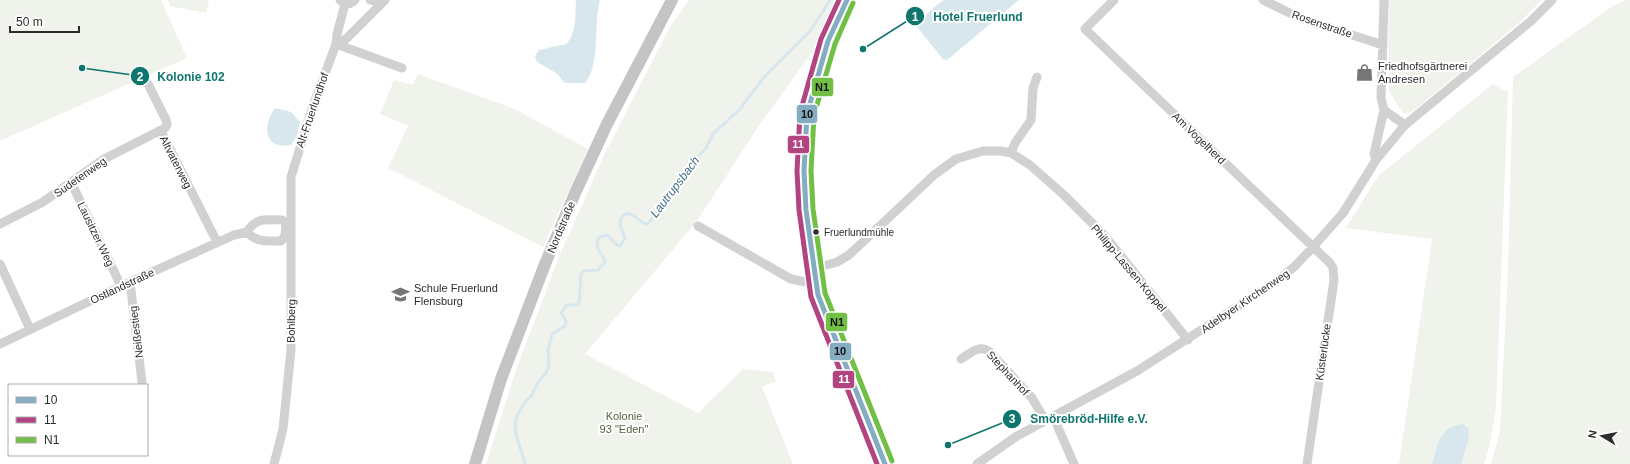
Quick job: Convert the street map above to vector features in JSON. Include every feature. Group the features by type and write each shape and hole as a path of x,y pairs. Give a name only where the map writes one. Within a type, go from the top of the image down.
{"main road":[{"name":"Nordstraße","path":"475,464 501,379 542,271 576,191 607,124 672,0"}],"street":[{"name":"Alt-Fruerlundhof","path":"291,177 313,106 336,44 343,2 352,3 355,0"},
{"path":"370,0 384,1"},
{"path":"847,0 828,41 807,114 804,171 806,210 815,281 824,311 885,464"},
{"name":"Am Vogelherd","path":"1114,0 1086,29 1313,247"},
{"name":"Rosenstraße","path":"1263,0 1300,18 1384,44"},
{"path":"1376,160 1374,154 1384,110 1381,98 1384,44 1384,0"},
{"name":"Adelbyer Kirchenweg","path":"977,464 1017,436 1137,371 1188,340 1276,282 1295,266 1343,213 1376,160 1405,125 1532,21 1552,0"},
{"path":"336,44 346,39 384,1"},
{"path":"336,44 402,68"},
{"path":"1011,153 1015,143 1031,120 1033,88 1037,77"},
{"name":"Altvaterweg","path":"148,84 166,120 167,124 165,128 160,131 217,242"},
{"path":"1384,110 1405,125"},
{"name":"Sudetenweg","path":"0,224 43,202 104,159 160,131"},
{"name":"Philipp-Lassen-Koppel","path":"813,269 838,262 849,255 934,175 956,159 983,151 1001,151 1011,153 1030,165 1105,236 1188,340"},
{"name":"Bohlberg","path":"274,464 283,428 291,349 288,230 291,177"},
{"name":"Lausitzer Weg","path":"71,182 121,286"},
{"name":"Ostlandstraße","path":"0,344 217,242 234,235 247,232 251,225 258,220 282,220 286,224 288,230"},
{"path":"698,226 791,279 806,282 815,281"},
{"path":"247,232 252,238 260,242 281,241 286,236 288,230"},
{"name":"Küsterlücke","path":"1307,464 1334,280 1333,268 1330,263 1313,247"},
{"path":"0,264 30,329"},
{"name":"Neißestieg","path":"130,282 142,382"},
{"name":"Stephanhof","path":"961,359 978,348 984,348 990,352 1032,398 1045,420"},
{"path":"1053,416 1074,464"}],"green space":[{"path":"0,0 161,0 187,58 0,141"},
{"path":"168,0 209,0 206,13 170,6"},
{"name":"Lautrupsbach","path":"689,0 843,0 817,46 762,121 697,221 585,354 698,413 743,369 772,372 776,381 762,387 793,464 486,464 516,370 560,254 605,153 670,27"},
{"path":"1388,0 1542,0 1519,23 1412,112 1403,114 1389,91"},
{"path":"1626,0 1630,0 1630,464 1491,464 1500,431 1508,268 1513,77 1613,6"},
{"path":"418,74 515,109 588,149 543,247 388,168 408,126 380,114 394,80 413,85"},
{"path":"1493,84 1508,92 1496,408 1490,444 1484,464 1399,464 1432,239 1346,228 1378,176"}],"shaded area":[{"path":"576,0 600,0 595,55 590,75 585,83 565,83 556,73 537,62 535,56 539,50 566,44 570,40 575,23"},
{"path":"944,0 1019,0 947,60 943,59 917,27 918,22"},
{"path":"275,108 291,112 300,122 297,136 291,145 282,146 275,144 268,135 268,122"},
{"path":"1463,424 1468,428 1469,438 1461,464 1432,464 1438,443 1444,433 1455,426"}],"waterway":[{"name":"Lautrupsbach","path":"525,464 516,434 515,423 519,412 525,402 532,395 538,382 546,373 549,366 548,351 552,334 565,326 566,321 561,313 567,305 579,304 581,274 584,271 598,270 605,262 597,245 599,237 607,235 620,246 625,238 620,225 622,217 625,214 631,215 647,224 652,219 662,203 684,180 698,156 706,148 713,134 740,109 765,76 811,30 830,0"}],"transit line":[{"name":"11","path":"839,0 821,39 800,113 797,171 799,210 811,297 877,464"},
{"name":"10","path":"847,0 828,41 807,114 804,171 806,210 818,295 885,464"},
{"name":"N1","path":"853,3 835,44 814,115 811,171 813,209 825,293 892,461"}],"place":[{"name":"Hotel Fruerlund","path":"863,49"},
{"name":"Kolonie 102","path":"82,68"},
{"name":"Friedhofsgärtnerei Andresen","path":"1365,72"},
{"name":"Fruerlundmühle","path":"816,232"},
{"name":"Schule Fruerlund Flensburg","path":"401,294"},
{"name":"Smörebröd-Hilfe e.V.","path":"948,445"}],"park label":[{"name":"Kolonie 93 \"Eden\"","path":"624,422"}]}
